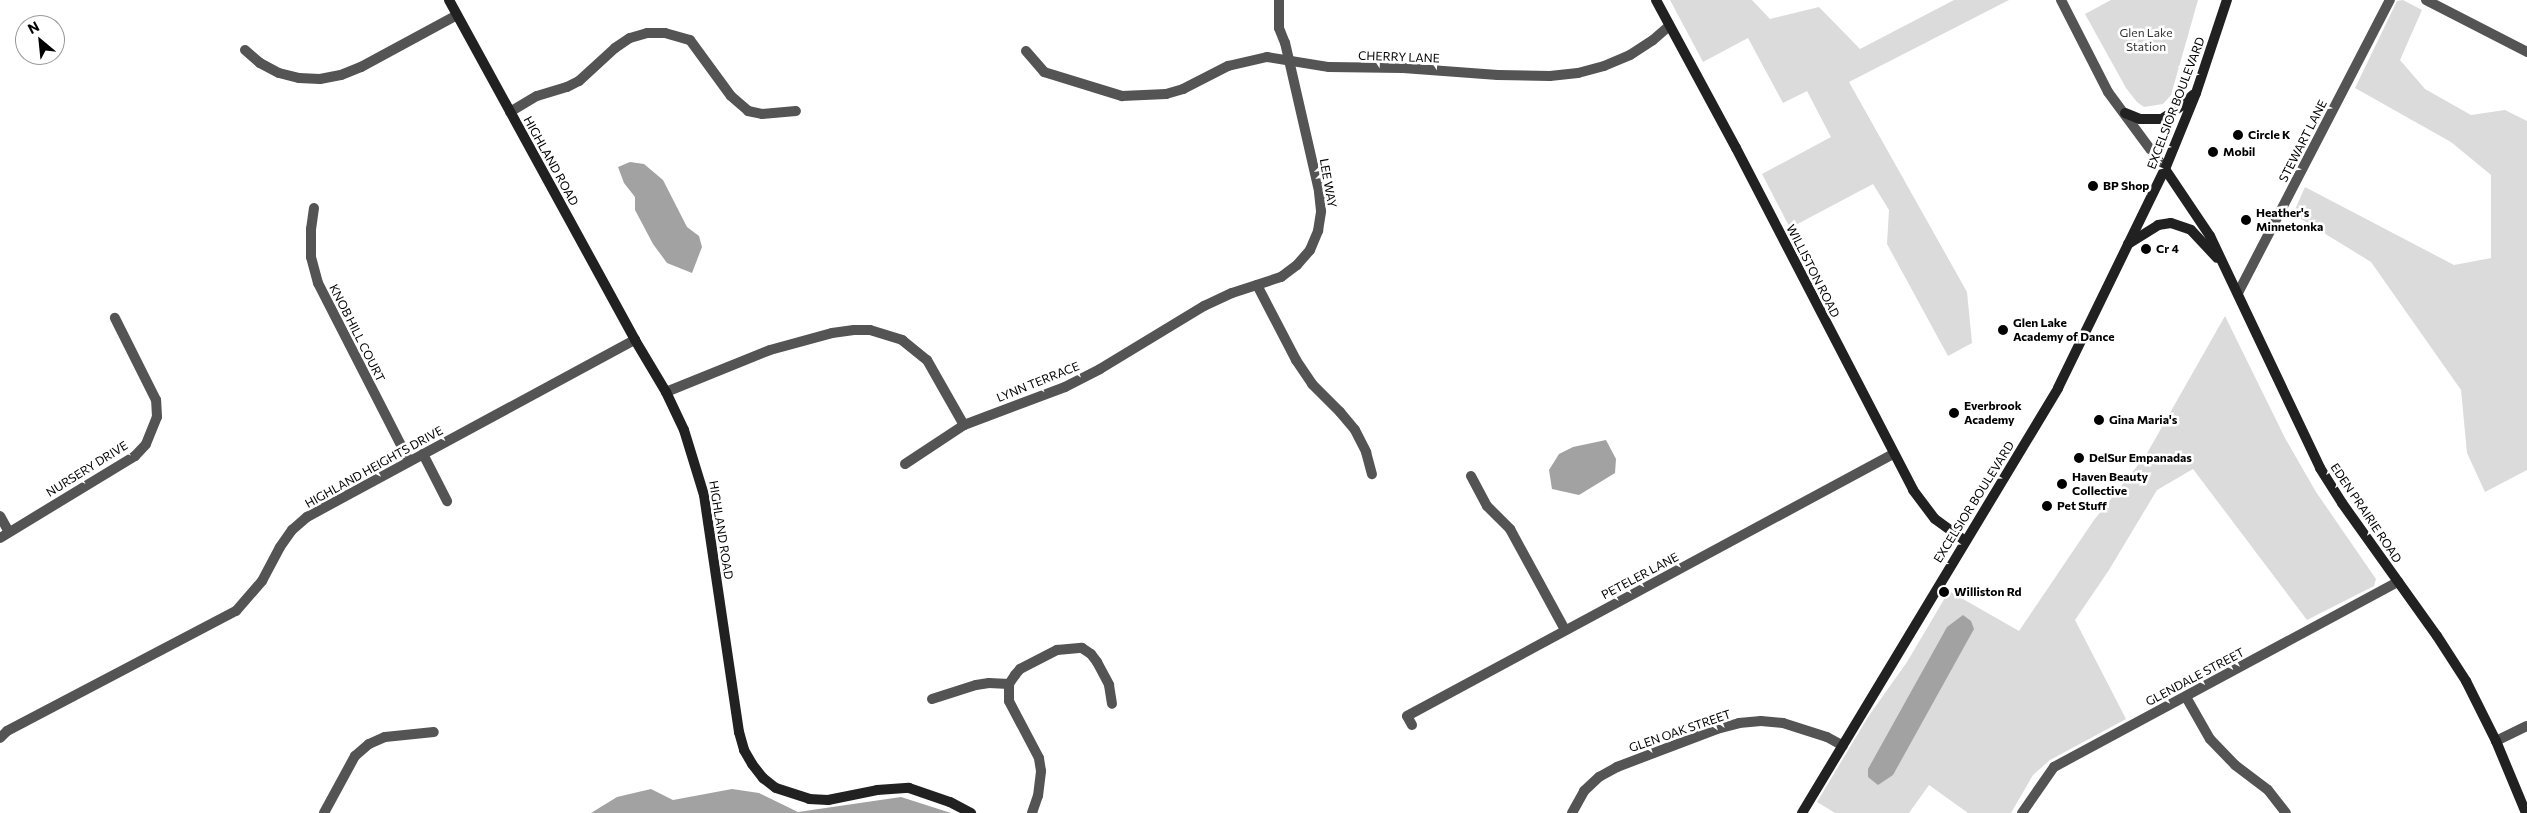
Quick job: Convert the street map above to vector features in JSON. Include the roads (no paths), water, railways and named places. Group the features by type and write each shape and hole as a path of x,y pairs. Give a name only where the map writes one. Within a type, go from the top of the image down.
{"main road":[{"name":"HIGHLAND ROAD","path":"449,0 635,340 666,392 684,430 704,495 739,732 744,750 752,764 763,778 776,788 809,799 828,800 877,790 909,788 950,802 971,813"},
{"name":"WILLISTON ROAD","path":"1656,0 1736,148 1913,490 1935,519 1965,541"},
{"name":"EXCELSIOR BOULEVARD","path":"1802,813 2050,402 2165,169 2196,93 2227,0"},
{"path":"2125,113 2140,119 2162,119 2182,106 2196,93"},
{"name":"EDEN PRAIRIE ROAD","path":"2165,169 2210,236 2320,468 2437,636 2466,681 2496,741 2526,813"},
{"path":"2127,245 2158,226 2179,225 2192,230 2225,267"}],"street":[{"name":"LEE WAY","path":"1204,306 1257,285 1281,278 1297,265 1310,250 1318,231 1321,211 1319,191 1279,28 1279,0"},
{"path":"2061,0 2108,92 2165,169"},
{"name":"STEWART LANE","path":"2238,293 2390,0"},
{"path":"2426,0 2527,52"},
{"path":"244,50 260,64 279,73 299,78 320,79 341,76 457,15"},
{"name":"CHERRY LANE","path":"1026,51 1044,72 1122,96 1166,94 1183,89 1212,72 1244,61 1267,58 1329,67 1550,76 1578,73 1630,56 1669,26"},
{"path":"510,112 537,96 567,87 579,81 615,48 630,38 647,33 664,33 690,40 731,96 748,112 762,114 796,111"},
{"name":"KNOB HILL COURT","path":"314,208 311,229 311,257 318,283 409,461"},
{"path":"1257,285 1296,360 1312,384 1355,430 1366,452 1372,474"},
{"name":"LYNN TERRACE","path":"906,464 964,425 1065,387 1100,369 1204,306"},
{"name":"NURSERY DRIVE","path":"0,538 135,456 146,444 157,417 156,400 115,318"},
{"path":"666,392 770,350 832,333 870,330 902,340 927,360 964,425"},
{"name":"HIGHLAND HEIGHTS DRIVE","path":"0,738 236,611 262,582 280,547 292,530 307,517 635,340"},
{"path":"423,454 447,501"},
{"name":"PETELER LANE","path":"1412,725 1408,716 1893,454"},
{"path":"1471,476 1487,506 1510,529 1565,630"},
{"path":"0,516 9,532"},
{"name":"GLENDALE STREET","path":"2022,813 2054,767 2398,582"},
{"path":"1032,813 1038,796 1041,771 1039,758 1009,701 1009,684 1020,669 1057,650 1082,648 1091,654 1097,662 1109,685 1112,704"},
{"path":"932,699 989,683 1009,684"},
{"path":"2186,696 2210,739 2222,753 2268,790 2286,813"},
{"name":"GLEN OAK STREET","path":"1572,813 1584,791 1599,777 1617,767 1717,729 1739,723 1783,722 1827,737 1843,746"},
{"path":"2496,741 2527,726"},
{"path":"324,813 356,756 369,744 385,737 434,732"}],"place":[{"name":"Circle K","path":"2238,135"},
{"name":"Mobil","path":"2213,152"},
{"name":"BP Shop","path":"2093,186"},
{"name":"Heather's Minnetonka","path":"2246,220"},
{"name":"Cr 4","path":"2146,249"},
{"name":"Glen Lake Academy of Dance","path":"2003,330"},
{"name":"Everbrook Academy","path":"1954,413"},
{"name":"Gina Maria's","path":"2099,420"},
{"name":"DelSur Empanadas","path":"2079,458"},
{"name":"Haven Beauty Collective","path":"2062,484"},
{"name":"Pet Stuff","path":"2047,506"},
{"name":"Williston Rd","path":"1944,592"}],"park label":[{"name":"Glen Lake Station","path":"2146,40"}]}
